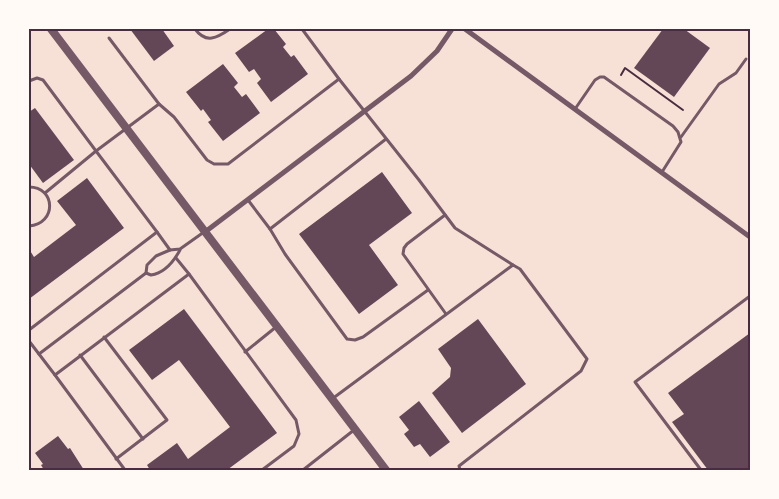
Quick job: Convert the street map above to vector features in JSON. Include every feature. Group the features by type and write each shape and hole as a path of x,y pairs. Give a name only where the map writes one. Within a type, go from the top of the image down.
{"street":[{"path":"52,29 331,400 386,470"},
{"path":"205,232 411,76 438,51 452,29"},
{"path":"465,29 750,237"}],"lane":[{"path":"195,29 207,39 214,39 230,29"},
{"path":"302,29 455,228 520,269 587,359 581,371 459,466 460,470"},
{"path":"109,38 159,104 174,117 207,160 214,164 228,164 339,79"},
{"path":"662,172 681,142 681,137 719,84 736,73 746,59"},
{"path":"575,109 595,80 600,76 604,77 673,126 681,137"},
{"path":"29,81 37,78 43,80 170,250"},
{"path":"45,193 96,151 159,104"},
{"path":"270,230 386,139"},
{"path":"29,187 40,189 45,193 50,205 46,217 36,225 29,226"},
{"path":"248,199 285,254 347,339 355,340 363,337 428,290"},
{"path":"445,215 404,248 403,254 446,314"},
{"path":"29,330 157,232"},
{"path":"39,354 146,272 150,261 156,256 170,250 180,249 205,232"},
{"path":"146,272 151,275 156,274 167,267 176,258 180,249"},
{"path":"176,258 296,420 299,434 294,446 262,470"},
{"path":"331,400 513,265"},
{"path":"55,375 189,274"},
{"path":"701,470 635,382 750,296"},
{"path":"245,352 277,327"},
{"path":"104,337 167,420 116,459"},
{"path":"29,341 125,470"},
{"path":"80,355 142,438"},
{"path":"303,470 354,430"}],"path":[{"path":"621,75 625,68 683,110"}],"building":[{"path":"130,29 162,29 174,46 154,61"},
{"path":"268,29 274,29 286,44 283,47 291,57 294,55 308,74 271,102 257,83 261,79 254,69 249,72 235,53"},
{"path":"663,29 684,29 710,48 674,97 634,68"},
{"path":"223,64 238,83 234,87 242,97 246,94 260,113 223,141 208,122 211,120 203,109 201,111 186,92"},
{"path":"35,108 74,160 43,183 29,164 29,112"},
{"path":"382,172 412,213 369,245 398,285 359,314 299,234"},
{"path":"87,178 124,228 29,299 29,249 34,257 76,225 57,201"},
{"path":"184,309 277,433 227,470 150,470 147,465 177,443 188,459 230,427 179,360 152,380 129,350"},
{"path":"478,319 526,384 462,433 432,393 450,377 451,368 438,349"},
{"path":"750,333 750,470 708,470 672,422 684,414 668,393"},
{"path":"419,401 450,442 430,457 420,444 414,447 404,434 409,430 399,417"},
{"path":"58,436 68,449 70,448 84,470 44,470 41,465 43,464 35,453"}]}
